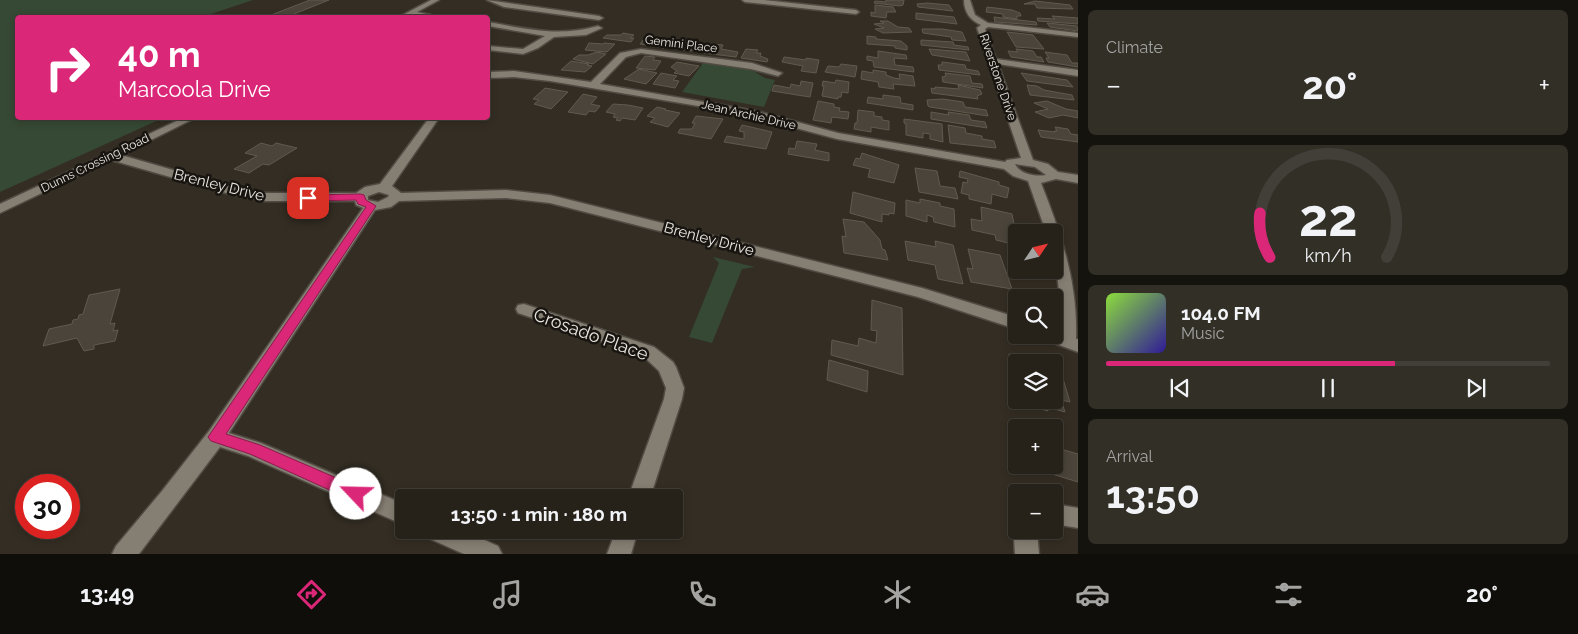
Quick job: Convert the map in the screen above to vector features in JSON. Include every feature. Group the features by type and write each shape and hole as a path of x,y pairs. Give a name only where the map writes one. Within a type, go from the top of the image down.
{"street":[{"path":"406,15 436,0"},
{"path":"490,0 504,5 599,18"},
{"path":"745,0 856,12"},
{"path":"967,1 970,15 976,21 987,25"},
{"path":"410,13 423,15"},
{"path":"490,24 553,34 572,34 598,28"},
{"name":"Riverstone Drive","path":"1028,162 981,28 987,25 1078,35"},
{"path":"490,48 525,52 531,50 553,34"},
{"name":"Gemini Place","path":"593,85 623,55 641,51 752,66 778,73"},
{"path":"993,61 1078,73"},
{"name":"Jean Archie Drive","path":"490,75 527,75 731,109 829,135 1008,166"},
{"name":"Dunns Crossing Road","path":"0,208 186,120"},
{"path":"390,192 433,120"},
{"name":"Brenley Drive","path":"110,156 230,190 265,197 387,204 390,192"},
{"path":"1052,175 1049,178 1033,178 1014,172 1008,164 1015,161 1028,162 1045,167 1052,175 1078,179"},
{"path":"1033,178 1049,224"},
{"name":"Brenley Drive","path":"366,202 369,190 506,194 550,199 922,293 1008,320"},
{"path":"124,554 170,498 216,437 366,202"},
{"path":"1063,264 1069,292 1072,344"},
{"name":"Crosado Place","path":"524,309 648,351 667,367 675,388 673,399 641,489"},
{"path":"216,437 262,452 395,511"},
{"path":"1063,516 1078,518"},
{"path":"456,539 490,554"},
{"path":"619,554 624,539"},
{"path":"1025,539 1027,554"}],"green space":[{"path":"0,0 253,0 208,15 15,15 15,120 159,120 0,192"},
{"path":"703,63 752,70 765,78 775,80 764,107 682,92"},
{"path":"713,257 755,267 742,269 712,343 689,337 719,263"}],"building":[{"path":"310,0 329,0 292,15 271,15"},
{"path":"886,0 904,0 903,5 900,6 874,3 875,1 886,2"},
{"path":"1035,1 1070,5 1073,9 1037,8 1035,4 1024,4"},
{"path":"917,4 949,5 953,11 918,7"},
{"path":"875,5 893,7 896,12 887,12 886,18 871,16 871,12 875,13"},
{"path":"987,7 1012,10 1020,13 1021,16 1017,16 1017,19 1003,17 1003,14 986,12"},
{"path":"916,13 954,17 957,24 916,19"},
{"path":"1052,16 1078,18 1078,24 1038,21 1037,18 1055,19"},
{"path":"994,17 1036,22 1037,25 995,22"},
{"path":"880,21 888,21 898,27 909,28 912,32 883,33 875,29 884,28 874,24 884,23"},
{"path":"1047,23 1077,26 1078,31 1050,27"},
{"path":"922,29 962,32 966,41 952,40 951,37 923,33"},
{"path":"1007,32 1033,35 1044,49 1016,47"},
{"path":"623,33 634,35 630,38 634,38 631,42 603,38 607,35 621,35"},
{"path":"867,36 876,37 876,39 901,41 907,46 907,50 895,48 895,46 867,44"},
{"path":"652,37 667,40 664,43 667,43 664,48 640,44 643,40 648,41"},
{"path":"674,39 687,40 686,46 693,48 692,51 669,48"},
{"path":"921,40 953,42 954,45 968,47 969,50 921,45"},
{"path":"589,43 615,44 607,52 585,50"},
{"path":"708,45 723,45 721,49 738,52 736,57 704,53"},
{"path":"746,49 758,50 756,53 761,53 760,56 768,59 767,62 741,58"},
{"path":"929,49 966,52 970,61 932,55"},
{"path":"1016,49 1033,51 1044,62 1011,57 1008,51 1018,52"},
{"path":"878,51 906,55 907,59 894,58 895,65 913,67 914,72 874,67 873,61 867,60 867,56 878,58"},
{"path":"597,52 606,54 593,64 573,59 579,55"},
{"path":"1045,52 1067,55 1072,63 1078,63 1078,67 1048,62 1046,58 1049,58"},
{"path":"645,56 655,57 653,60 661,61 655,70 636,68"},
{"path":"784,57 819,60 816,73 801,71 803,66 782,62"},
{"path":"571,61 592,66 585,72 561,70"},
{"path":"677,62 699,66 689,76 674,73 677,71 671,67"},
{"path":"942,62 965,65 966,69 978,71 980,75 939,70 938,65 942,65"},
{"path":"841,64 857,66 855,77 825,72 828,66 839,67"},
{"path":"639,69 657,73 646,84 624,79"},
{"path":"873,70 886,72 886,75 900,79 899,74 913,76 915,86 893,84 894,89 879,87 878,82 861,79 862,71 873,73"},
{"path":"661,73 677,76 673,80 679,81 675,88 653,84"},
{"path":"945,73 970,76 972,83 982,84 983,88 943,82 942,77 946,76"},
{"path":"1021,73 1067,80 1073,87 1027,81"},
{"path":"836,80 849,82 848,93 842,92 841,97 838,97 838,99 822,96 823,81 835,83"},
{"path":"801,81 813,83 810,97 772,91 774,85 790,88 791,84 800,86"},
{"path":"958,85 980,90 982,94 977,96 978,99 932,93 931,88 959,89"},
{"path":"1027,85 1072,95 1074,100 1030,95"},
{"path":"545,88 568,92 551,109 534,104 539,100 533,99"},
{"path":"583,94 597,97 591,104 600,106 595,112 589,111 586,115 568,112"},
{"path":"883,95 900,97 901,103 913,105 913,110 867,103 868,97 883,99"},
{"path":"943,99 963,102 965,107 986,110 988,116 928,106 927,100"},
{"path":"818,101 834,104 834,107 840,108 839,111 849,112 848,119 832,117 831,123 813,120"},
{"path":"1047,101 1066,109 1078,111 1078,118 1063,115 1049,118 1035,112 1048,109 1034,103"},
{"path":"613,104 643,108 635,120 622,118 620,121 616,120 618,118 613,117 615,114 606,112"},
{"path":"657,107 680,113 668,127 650,122 655,118 647,116"},
{"path":"858,110 874,112 874,116 882,117 882,120 889,121 889,130 871,127 871,132 854,129 855,123 857,123"},
{"path":"931,112 949,115 948,112 969,115 971,120 985,122 987,128 931,119"},
{"path":"696,116 723,119 711,139 678,133 680,129 692,129 695,123 692,123"},
{"path":"904,119 942,124 943,142 930,139 930,134 923,133 923,138 906,135"},
{"path":"742,125 772,132 766,149 724,142 727,136 744,139 744,132 739,131"},
{"path":"948,125 965,128 966,133 982,136 982,139 994,141 996,148 950,143"},
{"path":"1055,127 1068,129 1071,134 1078,135 1078,142 1041,137 1038,130 1055,132 1057,131"},
{"path":"797,141 817,144 815,150 829,153 829,161 788,154 789,148 795,149"},
{"path":"261,143 272,146 276,143 297,148 269,165 263,164 249,173 234,169 257,156 245,153"},
{"path":"862,153 899,165 894,183 868,177 870,169 853,165 856,158 860,159"},
{"path":"915,168 937,171 940,186 955,188 958,199 919,192"},
{"path":"960,171 999,182 999,185 1009,188 1007,198 992,194 991,204 969,199 969,195 961,193 963,182 967,183 968,179 959,177"},
{"path":"853,192 895,203 894,214 882,214 882,222 850,213"},
{"path":"920,199 940,203 940,206 954,209 955,227 934,222 933,217 927,215 927,222 906,216 906,200 920,203"},
{"path":"981,207 1012,214 1014,224 1008,224 1008,243 996,240 995,235 972,230 971,219 982,221"},
{"path":"843,219 864,222 880,240 888,260 844,253 842,236 846,237"},
{"path":"905,241 936,247 935,241 953,245 963,284 938,279 935,265 908,260"},
{"path":"968,249 1000,255 1012,289 971,282 967,268 973,269"},
{"path":"120,289 110,324 115,323 113,331 118,330 115,341 94,345 94,349 84,351 77,338 43,346 49,329 72,324 73,320 78,319 79,315 83,314 89,295"},
{"path":"872,300 902,308 903,375 831,355 832,340 858,346 859,338 876,343 877,331 871,330"},
{"path":"829,360 868,371 867,392 827,380"},
{"path":"1063,379 1070,402 1063,400"},
{"path":"1063,406 1065,412 1054,409 1063,409"},
{"path":"1063,450 1078,454 1078,482 1052,474 1063,474"}],"route":[{"path":"308,198 360,197 361,202 371,206 216,437 254,449 356,494"}]}
